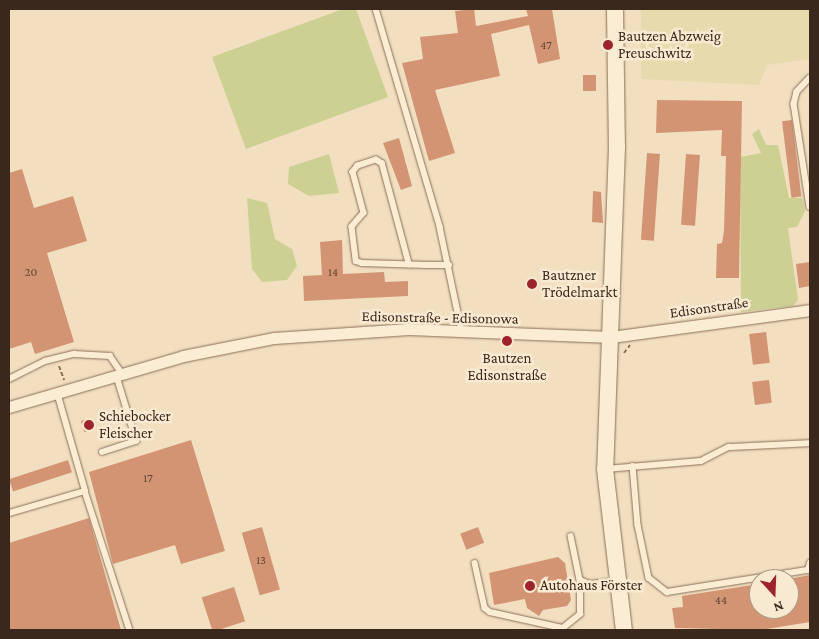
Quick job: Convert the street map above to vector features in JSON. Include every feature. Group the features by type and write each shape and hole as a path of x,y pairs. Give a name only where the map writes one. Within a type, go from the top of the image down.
{"main road":[{"path":"615,9 617,147 605,469 624,630"}],"street":[{"name":"Edisonstraße","path":"611,336 810,310"},
{"name":"Edisonstraße - Edisonowa","path":"9,407 119,374 274,338 362,330 611,336"}],"lane":[{"path":"376,9 449,265 462,331"},
{"path":"810,78 798,92 794,104 810,207"},
{"path":"409,265 382,164 376,160 358,166 353,172 364,213 352,227 356,261 409,265 449,265"},
{"path":"9,378 57,358 110,356 119,374 136,441 102,452"},
{"path":"62,391 85,491 130,630"},
{"path":"605,469 701,461 729,447 810,443"},
{"path":"633,466 638,525 649,578 667,592 808,570 810,563"},
{"path":"10,514 85,491"},
{"path":"475,563 485,608 490,612 563,628 580,614 580,580 571,536"},
{"path":"580,580 590,584 619,581"}],"path":[{"path":"620,361 625,350 638,341"},
{"path":"57,358 62,391"}],"shaded area":[{"path":"641,9 810,9 810,59 767,65 759,85 641,79"}],"green space":[{"path":"343,9 356,9 388,97 246,149 212,57"},
{"path":"759,129 766,145 778,145 789,198 802,198 805,211 797,227 788,228 798,300 793,306 741,312 740,157 761,153 752,134"},
{"path":"329,154 339,193 309,196 288,184 289,167"},
{"path":"247,198 267,203 275,239 292,249 297,266 287,280 262,282 252,269"}],"building":[{"path":"474,9 476,26 528,16 526,9 552,9 560,59 538,64 529,25 491,34 500,76 435,90 455,153 429,161 402,63 423,59 420,37 458,33 455,11"},
{"path":"583,75 596,75 596,91 583,91"},
{"path":"657,100 742,101 739,278 716,278 717,244 722,243 724,231 726,156 721,156 722,130 656,133"},
{"path":"792,120 801,196 791,198 782,121"},
{"path":"399,138 412,186 401,190 383,143"},
{"path":"647,153 660,154 654,241 641,240"},
{"path":"686,154 700,155 695,226 681,225"},
{"path":"22,169 34,208 73,196 87,241 47,253 74,342 35,354 31,342 9,349 9,173"},
{"path":"593,191 601,192 603,223 592,222"},
{"path":"342,240 343,274 384,272 385,282 408,281 408,296 304,301 303,276 322,275 320,242"},
{"path":"810,262 810,286 799,288 796,264"},
{"path":"766,332 770,363 753,365 749,334"},
{"path":"769,380 772,403 755,405 752,382"},
{"path":"89,418 93,430 84,432 81,421"},
{"path":"191,440 225,551 181,564 175,545 113,564 89,472"},
{"path":"68,460 72,472 13,492 9,479"},
{"path":"89,518 121,630 9,630 9,543"},
{"path":"262,527 280,589 260,595 242,533"},
{"path":"478,527 484,543 466,550 460,534"},
{"name":"Autohaus Förster","path":"558,557 565,563 571,600 567,606 543,610 539,616 527,608 525,599 494,605 489,573"},
{"path":"810,575 810,622 760,630 675,628 672,608 683,607 682,596 749,586 749,619 799,619 799,577"},
{"path":"234,587 245,621 218,630 212,630 202,598"}],"place":[{"name":"Bautzen Abzweig Preuschwitz","path":"608,45"},
{"name":"Bautzner Trödelmarkt","path":"532,284"},
{"name":"Bautzen Edisonstraße","path":"507,341"},
{"name":"Schiebocker Fleischer","path":"89,425"},
{"name":"Autohaus Förster","path":"530,586"}]}
